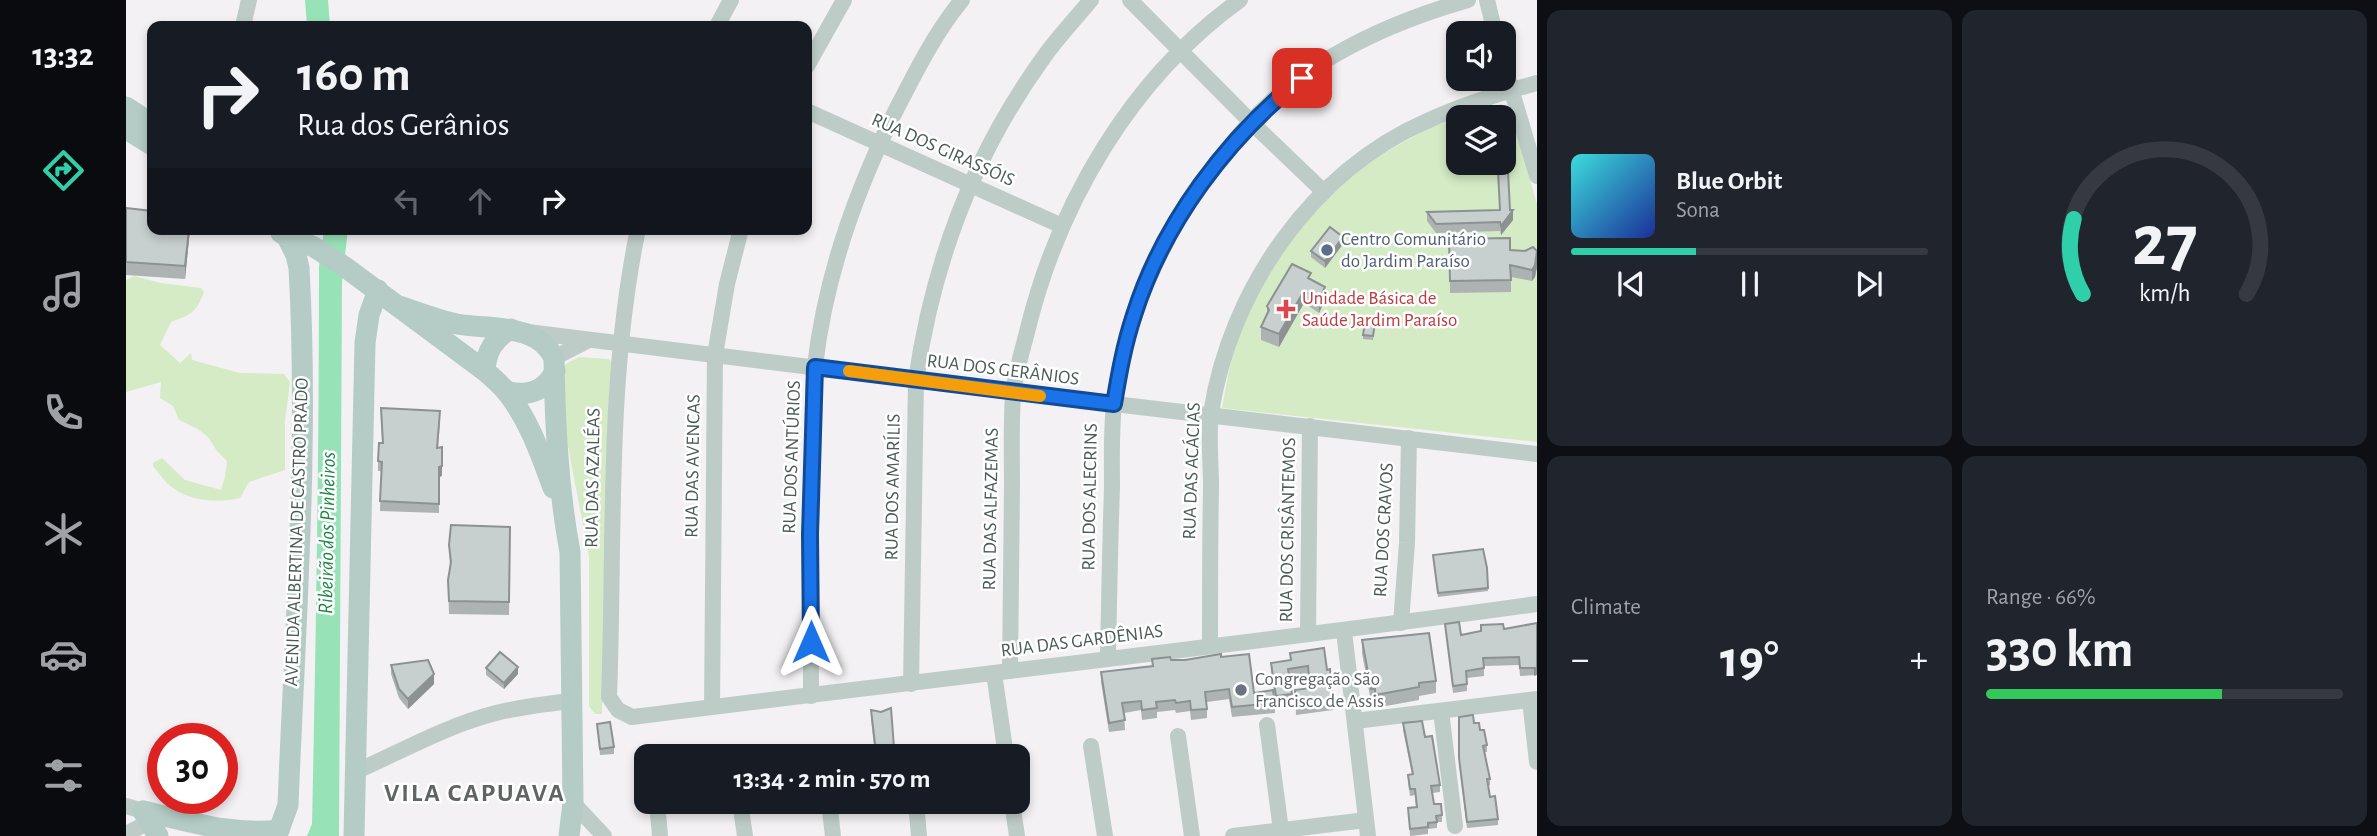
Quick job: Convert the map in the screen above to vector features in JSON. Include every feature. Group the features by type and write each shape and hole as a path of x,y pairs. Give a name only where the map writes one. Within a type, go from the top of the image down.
{"main road":[{"path":"126,107 147,121"},
{"path":"126,129 147,142"},
{"path":"297,237 378,290 485,371 506,391 540,451 562,513 570,552 570,701 573,803 578,836"},
{"name":"AVENIDA ALBERTINA DE CASTRO PRADO","path":"286,833 298,570 302,396 297,237"},
{"path":"355,836 365,343 369,315 378,290"},
{"path":"399,306 454,323 511,329 543,341 549,346 554,365 562,513"},
{"path":"485,371 486,360 493,344 511,329"},
{"path":"506,391 518,394 535,391 549,382 554,365"},
{"path":"569,836 573,803"},
{"path":"144,819 238,833 286,833"}],"street":[{"path":"244,21 249,0"},
{"path":"720,21 731,0"},
{"path":"812,57 844,0"},
{"name":"RUA DOS ANTÚRIOS","path":"811,696 810,534 815,367 827,300 859,191 926,53 961,0"},
{"name":"RUA DOS AMARÍLIS","path":"911,684 916,380 922,334 933,287 969,186 1025,85 1047,53 1091,0"},
{"path":"1130,0 1324,191"},
{"name":"RUA DAS ALFAZEMAS","path":"1005,744 1002,672 1013,393 1033,305 1062,226 1093,166 1117,129 1146,90 1181,51 1215,18 1241,0"},
{"name":"RUA DOS ALECRINS","path":"1108,658 1114,404 1127,339 1152,271 1179,219 1216,163 1252,123 1272,101 1317,66 1365,38 1421,14 1468,0"},
{"path":"1487,0 1492,21"},
{"name":"RUA DAS ACÁCIAS","path":"1516,89 1537,83"},
{"name":"RUA DAS ACÁCIAS","path":"1210,646 1211,415 1221,370 1245,306 1279,246 1324,191 1375,151 1416,126 1508,91"},
{"path":"1511,91 1537,176"},
{"name":"RUA DOS GIRASSÓIS","path":"812,113 1062,226"},
{"name":"RUA DAS AZALÉAS","path":"632,717 618,710 609,697 614,438 620,343 637,235"},
{"name":"RUA DAS AVENCAS","path":"712,707 715,355 727,284 739,235"},
{"name":"RUA DOS GERÂNIOS","path":"511,329 1013,393 1537,454"},
{"path":"554,365 589,340"},
{"name":"RUA DOS CRISÂNTEMOS","path":"1308,634 1310,426"},
{"name":"RUA DOS CRAVOS","path":"1401,623 1407,543 1409,438"},
{"name":"RUA DAS GARDÊNIAS","path":"632,717 1344,631 1537,604"},
{"path":"1239,836 1280,830 1367,828 1344,631"},
{"path":"1355,722 1533,699 1537,762"},
{"path":"357,771 463,723 495,713 570,701"},
{"path":"1441,711 1455,826"},
{"path":"1267,725 1280,830"},
{"path":"1178,736 1192,836"},
{"path":"1091,746 1105,836"},
{"path":"573,803 604,836"},
{"path":"658,814 660,836"},
{"path":"742,814 745,836"},
{"path":"830,814 833,836"},
{"path":"917,814 919,836"},
{"path":"1014,814 1017,836"},
{"path":"126,834 144,819"}],"shaded area":[{"path":"1446,122 1446,175 1516,175 1516,131 1537,204 1537,442 1222,408 1240,331 1254,296 1305,212 1375,158 1431,127"},
{"path":"134,276 161,283 201,288 204,292 192,312 171,322 160,345 180,363 191,353 192,360 240,373 284,374 290,382 285,421 285,470 249,482 240,498 212,501 183,494 165,481 153,466 153,463 162,458 185,480 221,490 227,461 208,437 179,420 173,406 160,398 161,382 126,392 126,280"},
{"path":"579,357 608,359 614,363 609,390 602,714 595,714 589,706 589,556 561,410 564,365"}],"water":[{"path":"305,0 328,0 330,21 307,21"},
{"name":"Ribeirão dos Pinheiros","path":"323,235 347,235 342,282 339,836 307,836 312,824 319,267"}],"building":[{"path":"1498,175 1508,175 1510,210 1513,210 1501,226 1500,222 1436,224 1427,212 1500,210"},
{"path":"126,208 147,210 147,235 188,235 185,266 126,262"},
{"name":"Centro Comunitário do Jardim Paraíso","path":"1330,227 1343,237 1325,261 1311,251"},
{"path":"1510,238 1510,250 1525,251 1533,247 1537,251 1532,270 1510,265 1511,280 1450,281 1449,239"},
{"path":"1292,264 1311,273 1308,278 1325,287 1319,300 1304,291 1279,334 1261,327 1269,310 1267,306"},
{"path":"1365,322 1375,323 1373,336 1363,335"},
{"path":"381,408 440,411 437,448 442,447 439,504 380,501 382,462 378,461 379,443 383,443"},
{"path":"451,525 510,527 509,602 449,601"},
{"path":"1483,549 1488,588 1438,593 1433,555"},
{"path":"1459,622 1461,635 1481,631 1481,625 1503,624 1504,629 1537,623 1537,668 1520,668 1519,657 1483,658 1484,668 1466,671 1467,684 1453,686 1445,624"},
{"path":"1429,633 1436,681 1375,695 1375,689 1371,689 1362,640"},
{"path":"1324,648 1327,670 1330,669 1333,702 1296,707 1295,690 1310,688 1308,666 1288,669 1292,694 1276,696 1271,663 1291,660 1290,653"},
{"path":"500,652 518,667 504,683 486,668"},
{"path":"1221,654 1221,657 1249,654 1254,693 1273,690 1275,703 1232,707 1229,689 1205,692 1207,709 1191,710 1190,701 1156,702 1157,708 1142,710 1141,701 1122,703 1125,720 1109,723 1101,672 1153,666 1152,659 1170,657 1171,660 1185,660"},
{"path":"428,660 434,674 408,699 399,689 391,665"},
{"path":"891,708 894,744 875,744 871,710 881,712"},
{"path":"1473,715 1474,723 1479,723 1480,730 1484,730 1487,745 1483,746 1490,779 1487,779 1490,797 1495,796 1498,819 1467,822 1459,758 1459,717"},
{"path":"1422,721 1425,737 1432,736 1440,785 1431,786 1434,804 1441,804 1442,815 1436,816 1437,822 1428,823 1428,827 1410,829 1408,808 1417,807 1415,789 1410,789 1408,775 1413,774 1403,723"},
{"path":"610,722 614,747 600,749 597,724"}],"slow traffic":[{"path":"849,371 1040,396"}],"place":[{"name":"Centro Comunitário do Jardim Paraíso","path":"1327,250"},
{"name":"Unidade Básica de Saúde Jardim Paraíso","path":"1286,309"},
{"name":"Congregação São Francisco de Assis","path":"1241,690"}],"district":[{"name":"VILA CAPUAVA","path":"475,793"}],"route":[{"path":"811,642 810,534 815,367 1114,404 1123,352 1135,313 1152,271 1179,219 1216,163 1272,101 1302,78"}]}
